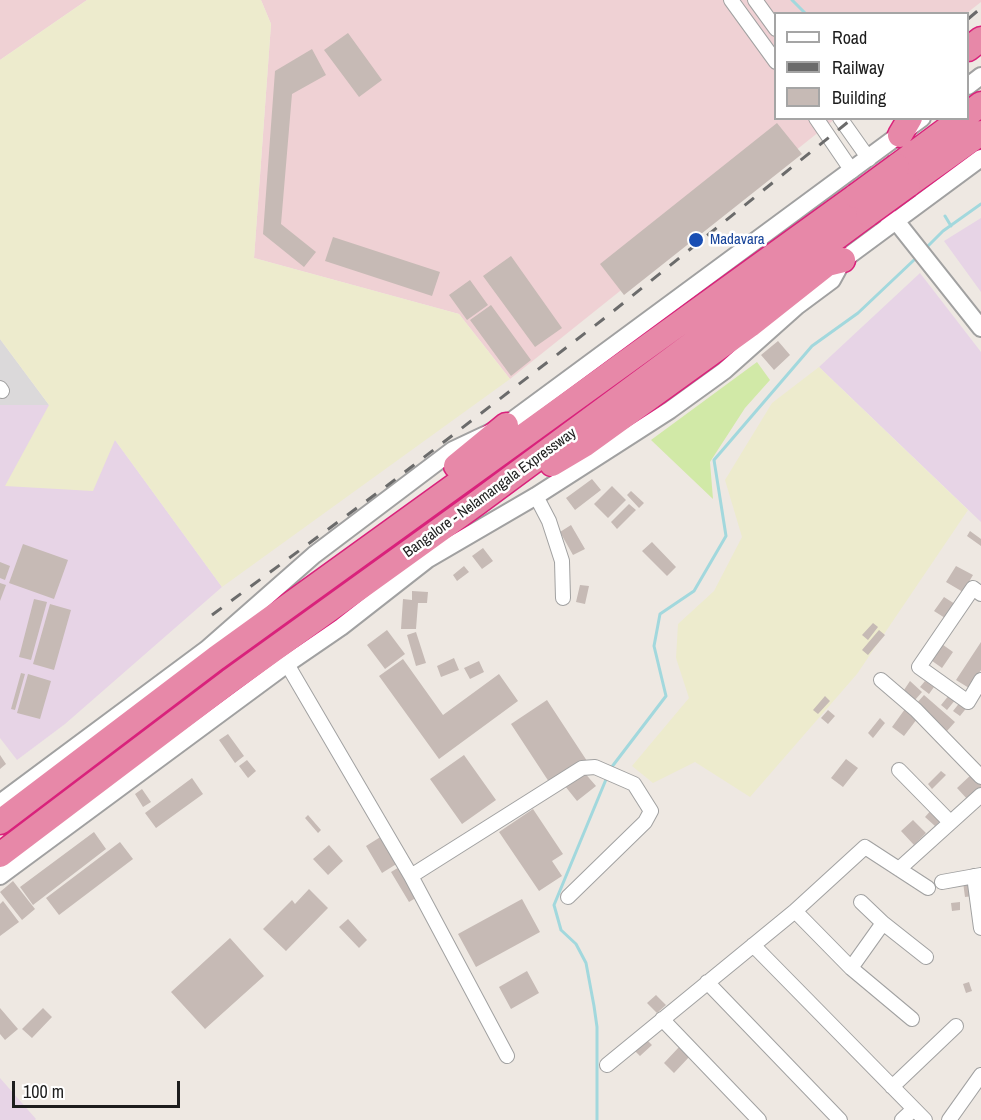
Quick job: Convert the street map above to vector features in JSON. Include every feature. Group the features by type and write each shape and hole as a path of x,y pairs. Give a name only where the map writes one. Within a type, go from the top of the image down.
{"highway":[{"path":"969,48 981,39"},
{"path":"969,113 981,104"},
{"name":"Bangalore - Nelamangala Expressway","path":"902,176 960,120"},
{"name":"Bangalore - Nelamangala Expressway","path":"0,822 216,658 902,176 981,133"},
{"name":"Bangalore - Nelamangala Expressway","path":"0,855 230,681 477,503 862,205"},
{"path":"477,503 584,446 750,325 827,264 843,260"},
{"path":"216,658 306,573 461,463 506,425"}],"street":[{"path":"731,0 774,60"},
{"path":"755,0 774,26"},
{"path":"969,85 981,76"},
{"path":"817,120 883,214 896,221 981,328"},
{"path":"841,120 898,203 896,221"},
{"path":"0,803 207,649 314,555 453,450 506,425 869,159 905,127"},
{"path":"0,876 287,664 341,627 428,559 536,496 670,410 724,371 797,306 832,280 843,260 981,158"},
{"path":"536,496 549,521 562,561 563,598"},
{"path":"981,594 973,588 919,667 968,702 981,680"},
{"path":"287,664 411,876 507,1056"},
{"path":"881,680 916,710 981,777"},
{"path":"411,876 582,768 595,767 634,784 651,811 645,822 568,897"},
{"path":"899,770 950,822"},
{"path":"899,868 981,795"},
{"path":"607,1065 795,911 865,847 928,888"},
{"path":"942,882 978,875 981,928"},
{"path":"861,902 883,923 926,957"},
{"path":"795,911 851,968 912,1018"},
{"path":"851,968 883,923"},
{"path":"753,945 925,1120"},
{"path":"707,982 840,1120"},
{"path":"662,1018 759,1120"},
{"path":"892,1087 956,1026"},
{"path":"949,1120 981,1075"},
{"path":"902,1120 914,1109"}],"shaded area":[{"path":"0,0 87,0 0,60"},
{"path":"87,0 261,0 271,24 254,258 459,314 510,379 222,587 115,440 93,491 5,486 49,405 0,339 0,60"},
{"path":"261,0 981,0 968,12 774,12 774,120 834,120 510,379 459,314 254,258 271,24"},
{"path":"981,218 981,292 944,241"},
{"path":"920,273 981,352 981,522 819,367"},
{"path":"0,339 49,405 0,405"},
{"path":"819,367 968,510 857,674 750,797 695,762 653,783 632,766 689,698 676,658 678,624 714,591 742,537 725,480 772,403"},
{"path":"0,405 49,405 115,440 222,587 65,724 17,760 0,738"},
{"path":"0,1078 36,1119 35,1120 0,1120"}],"green space":[{"path":"757,362 770,380 745,408 710,462 713,499 651,440"}],"building":[{"path":"348,33 382,80 359,97 324,50"},
{"path":"312,49 326,75 292,94 281,224 316,252 304,267 263,234 275,71"},
{"path":"777,123 802,154 624,295 600,264"},
{"path":"333,237 440,272 432,296 325,261"},
{"path":"511,256 562,328 535,347 483,276"},
{"path":"470,280 488,305 467,320 449,295"},
{"path":"491,305 531,360 511,376 470,320"},
{"path":"778,341 790,355 774,370 761,355"},
{"path":"592,479 601,490 575,510 566,498"},
{"path":"612,486 626,500 608,518 594,504"},
{"path":"631,491 644,503 639,508 627,495"},
{"path":"629,504 636,510 617,529 611,522"},
{"path":"571,525 585,549 573,555 560,532"},
{"path":"970,531 981,539 981,546 967,536"},
{"path":"652,542 676,567 667,576 642,551"},
{"path":"23,544 68,560 54,599 9,583"},
{"path":"483,548 493,561 482,569 472,556"},
{"path":"0,562 10,566 5,580 0,578"},
{"path":"464,566 469,572 457,581 453,575"},
{"path":"956,566 973,575 963,592 946,582"},
{"path":"0,583 6,585 0,601"},
{"path":"580,585 589,586 585,604 576,602"},
{"path":"412,591 428,592 427,603 418,603 416,629 401,629 403,599 412,600"},
{"path":"944,597 955,604 945,618 934,611"},
{"path":"34,599 47,602 31,660 19,657"},
{"path":"50,604 71,610 54,670 33,664"},
{"path":"873,623 878,627 868,640 862,635"},
{"path":"387,630 405,654 385,669 367,645"},
{"path":"879,630 885,635 868,655 862,650"},
{"path":"416,632 426,663 416,666 407,635"},
{"path":"939,642 953,652 942,668 928,658"},
{"path":"981,642 981,670 969,688 956,680"},
{"path":"454,658 459,670 441,677 437,666"},
{"path":"403,659 443,715 499,674 518,701 439,759 379,676"},
{"path":"479,661 484,672 470,679 464,668"},
{"path":"21,673 25,674 15,710 11,709"},
{"path":"28,674 51,681 40,719 17,713"},
{"path":"910,681 922,692 915,700 904,690"},
{"path":"925,681 934,687 929,694 920,687"},
{"path":"950,694 956,699 947,710 941,705"},
{"path":"924,695 955,722 947,731 916,704"},
{"path":"825,696 830,701 818,714 813,710"},
{"path":"547,700 587,761 551,785 511,724"},
{"path":"961,701 968,706 960,716 953,711"},
{"path":"905,709 917,719 904,736 892,727"},
{"path":"828,710 835,716 828,724 821,718"},
{"path":"880,718 885,723 873,738 868,733"},
{"path":"228,734 244,756 235,763 219,740"},
{"path":"0,755 6,764 0,769"},
{"path":"464,755 496,800 462,824 430,779"},
{"path":"846,759 858,768 843,787 831,778"},
{"path":"247,760 256,771 248,778 239,766"},
{"path":"583,771 596,786 577,801 565,786"},
{"path":"941,771 946,775 932,789 928,784"},
{"path":"973,773 981,781 981,787 968,800 957,788"},
{"path":"192,778 203,794 156,828 145,813"},
{"path":"142,789 151,802 143,807 135,794"},
{"path":"933,808 943,818 935,826 925,817"},
{"path":"533,809 563,854 552,861 562,876 539,891 499,832"},
{"path":"308,815 321,830 318,833 305,818"},
{"path":"913,820 926,833 914,845 901,831"},
{"path":"94,832 106,849 33,905 20,887"},
{"path":"382,836 398,863 382,873 366,846"},
{"path":"120,842 133,859 59,915 46,898"},
{"path":"329,845 343,861 328,875 313,859"},
{"path":"401,866 419,896 409,902 391,872"},
{"path":"13,881 35,909 22,920 0,892"},
{"path":"972,881 974,896 965,897 963,882"},
{"path":"309,889 328,908 286,951 263,929 292,900 295,904"},
{"path":"522,899 540,932 476,967 458,934"},
{"path":"3,901 19,922 0,936 0,904"},
{"path":"960,902 960,910 952,911 951,903"},
{"path":"348,919 367,940 359,948 339,927"},
{"path":"230,938 264,976 205,1029 171,992"},
{"path":"527,971 539,993 511,1009 499,987"},
{"path":"969,982 972,991 966,993 963,984"},
{"path":"656,995 666,1005 657,1013 647,1003"},
{"path":"0,1008 18,1029 5,1040 0,1034"},
{"path":"43,1008 52,1017 32,1038 22,1029"},
{"path":"646,1039 652,1045 640,1056 634,1050"},
{"path":"680,1046 690,1056 674,1073 664,1063"}],"waterway":[{"path":"792,0 804,12"},
{"path":"928,246 943,231 981,204"},
{"path":"945,216 951,226"},
{"path":"611,768 666,696 654,646 660,614 694,591 726,536 714,460 812,346 858,313 914,260"},
{"path":"597,1120 597,1027 586,963 576,944 561,930 554,905 607,777"}],"railway":[{"path":"969,18 981,8"},
{"path":"212,615 388,485 606,317 851,120"}],"place":[{"name":"Madavara","path":"696,240"}]}
